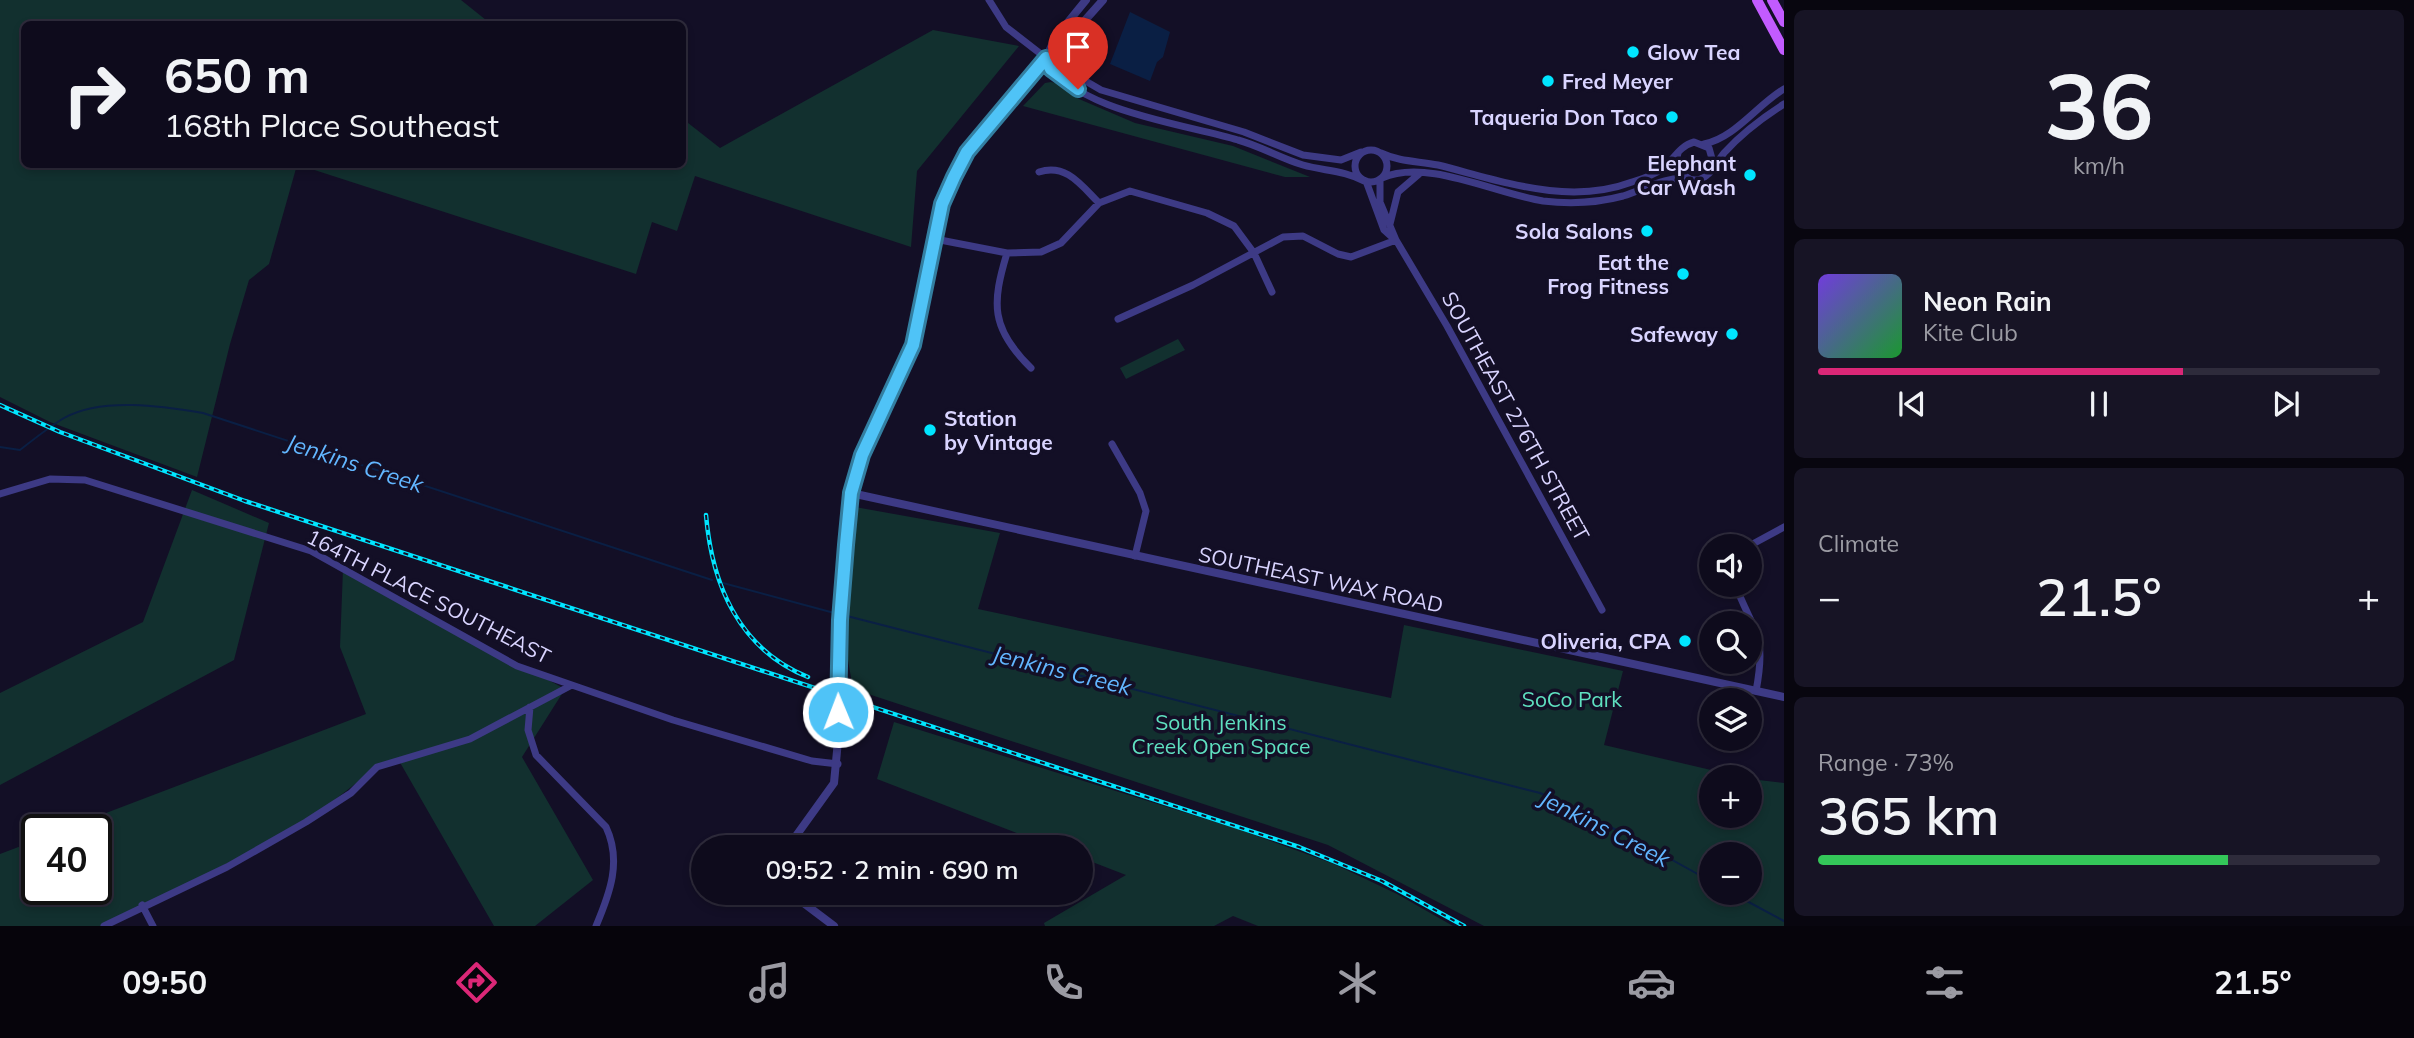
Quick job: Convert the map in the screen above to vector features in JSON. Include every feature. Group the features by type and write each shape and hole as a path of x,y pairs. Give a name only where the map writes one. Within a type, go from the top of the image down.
{"main road":[{"path":"1756,0 1784,50"},
{"path":"1772,0 1784,22"}],"street":[{"path":"989,0 1006,27 1046,58 1058,63 1084,82 1114,95 1244,132 1303,155 1341,160 1371,149 1401,161 1428,163 1541,191 1573,193 1630,183 1662,169 1690,143 1704,144 1722,139 1767,99 1784,89"},
{"path":"1086,0 1055,38 1046,58 1051,69 1067,82 1114,106 1234,138 1284,159 1345,172 1365,181 1401,172 1420,173 1534,199 1570,203 1620,197 1666,179 1704,178 1739,138 1784,104"},
{"path":"797,835 829,794 838,764 840,620 851,493 862,455 913,345 942,204 967,152 1046,58 1063,45 1103,0"},
{"path":"1704,144 1712,153 1714,166"},
{"path":"1361,152 1355,160 1355,170 1365,181"},
{"path":"1381,153 1387,165 1381,179"},
{"path":"1679,153 1677,166 1689,179"},
{"path":"1039,172 1056,168 1071,176 1098,203"},
{"path":"1390,225 1398,192 1420,173"},
{"name":"SOUTHEAST 276TH STREET","path":"1381,179 1380,202 1396,240 1454,338 1602,610"},
{"name":"SOUTHEAST 276TH STREET","path":"1365,181 1384,230 1396,240"},
{"path":"935,239 1006,253 1028,254 1051,249 1061,243 1098,203 1130,191 1207,212 1234,226 1254,253 1272,292"},
{"path":"1118,319 1283,237 1311,239 1338,254 1351,257 1396,240"},
{"path":"1006,253 994,298 998,315 1013,347 1031,368"},
{"path":"1112,444 1140,493 1146,511 1135,556"},
{"name":"164TH PLACE SOUTHEAST","path":"0,494 50,479 85,480 311,551 517,666 570,686 785,753 838,764"},
{"name":"SOUTHEAST WAX ROAD","path":"851,493 1742,688"},
{"path":"1762,539 1784,527"},
{"path":"1741,597 1760,641 1762,660 1757,688"},
{"path":"104,926 142,905 227,867 306,822 351,793 377,767 470,739 570,686"},
{"name":"SOUTHEAST WAX ROAD","path":"1762,692 1784,697"},
{"path":"530,707 528,730 536,755 606,827 616,852 615,868 597,926"},
{"path":"142,905 153,926"},
{"path":"805,905 834,926"}],"green space":[{"path":"0,0 461,0 487,21 21,21 21,168 296,168 269,264 249,280 197,477 50,422 0,397"},
{"path":"933,30 1019,46 917,171 911,247 695,176 677,231 652,222 636,274 308,168 686,168 686,121 720,148"},
{"path":"1045,83 1063,85 1079,99 1135,123 1233,146 1310,177 1285,177 1023,106"},
{"path":"1178,339 1185,350 1126,379 1120,368"},
{"path":"192,490 269,523 234,660 0,785 0,693 143,622"},
{"path":"855,507 1000,533 978,609 1391,698 1404,625 1623,671 1604,745 1699,767 1699,828 1762,828 1762,780 1784,783 1784,926 1484,926 1328,845 853,689 846,649"},
{"path":"343,569 565,689 522,757 593,880 535,926 494,926 398,759 377,767 306,822 108,926 0,926 0,854 21,846 21,905 112,905 112,814 103,814 366,714 340,647"},
{"path":"894,722 1238,829 1334,864 1397,894 1453,926 1258,926 1233,916 1214,926 1045,926 1044,923 1075,905 1093,905 1093,894 1126,875 1093,862 1093,835 1022,835 877,779"}],"water":[{"path":"1130,12 1170,32 1163,57 1157,62 1150,81 1110,64"}],"waterway":[{"name":"Jenkins Creek","path":"0,447 20,450 64,418 96,407 151,406 203,413 712,580"},
{"name":"Jenkins Creek","path":"723,583 838,614"},
{"name":"Jenkins Creek","path":"843,615 1540,793 1629,836 1699,875"},
{"name":"Jenkins Creek","path":"1754,905 1784,921"}],"railway":[{"path":"0,405 60,432 245,501 1299,847 1382,881 1464,926"},
{"path":"706,515 715,566 733,612 764,650 784,665 808,677"}],"place":[{"name":"Glow Tea","path":"1633,52"},
{"name":"Fred Meyer","path":"1548,81"},
{"name":"Taqueria Don Taco","path":"1672,117"},
{"name":"Elephant Car Wash","path":"1750,175"},
{"name":"Sola Salons","path":"1647,231"},
{"name":"Eat the Frog Fitness","path":"1683,274"},
{"name":"Safeway","path":"1732,334"},
{"name":"Station by Vintage","path":"930,430"},
{"name":"Oliveria, CPA","path":"1685,641"}],"route":[{"path":"838,712 841,600 851,493 862,455 905,368 913,345 942,204 967,152 1046,58 1051,69 1078,89"}],"park label":[{"name":"SoCo Park","path":"1572,699"},
{"name":"South Jenkins Creek Open Space","path":"1221,734"}]}
